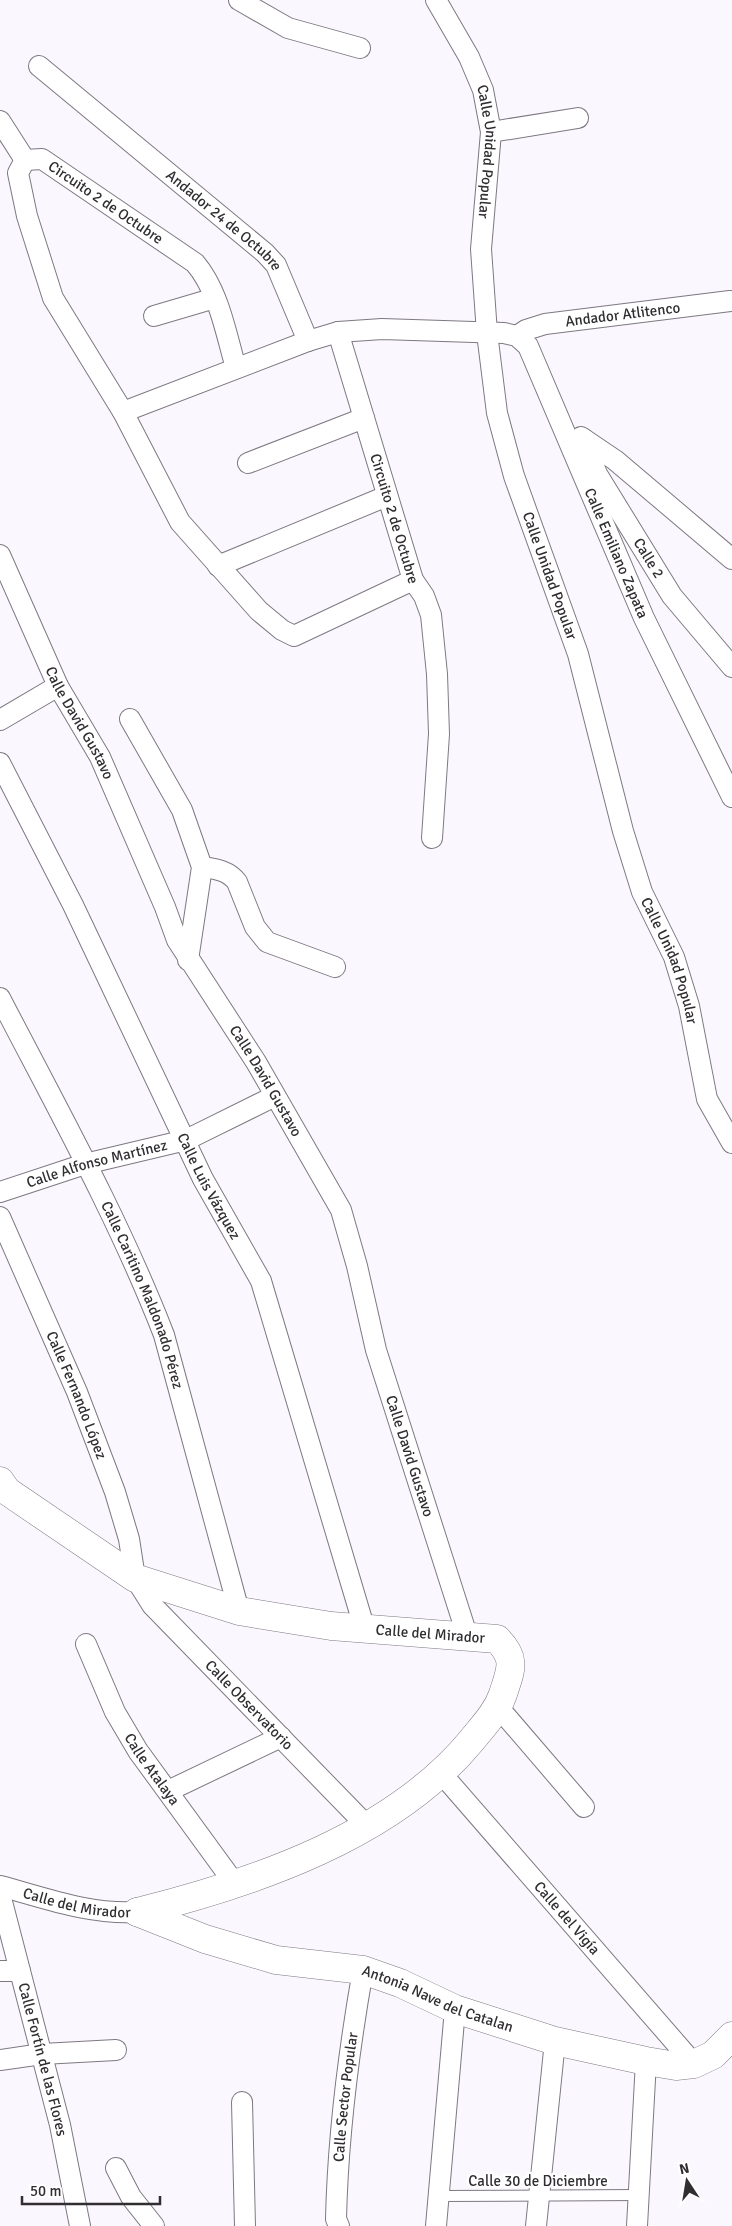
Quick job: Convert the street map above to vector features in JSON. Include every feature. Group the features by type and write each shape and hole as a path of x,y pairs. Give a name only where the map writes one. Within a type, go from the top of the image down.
{"street":[{"path":"239,0 288,28 360,48"},
{"name":"Calle Unidad Popular","path":"436,0 470,57 483,90 491,132 481,249 487,333 497,413 514,476 578,654 623,830 642,892 674,957 689,1006 707,1099 732,1143"},
{"name":"Andador 24 de Octubre","path":"39,66 265,253 276,265 308,341"},
{"path":"491,132 578,118"},
{"path":"0,121 25,160"},
{"name":"Circuito 2 de Octubre","path":"236,368 215,298 205,274 195,263 42,159 25,160 18,173 27,216 53,298 123,412 180,522 258,611 282,630 294,636 413,580 338,332"},
{"path":"154,316 215,298"},
{"name":"Andador Atlitenco","path":"517,336 526,330 545,324 730,300"},
{"path":"123,412 308,341 338,332 382,329 504,333 517,336"},
{"name":"Calle Emiliano Zapata","path":"517,336 528,346 644,618 732,797"},
{"path":"248,463 364,418"},
{"path":"561,424 615,460 732,559"},
{"name":"Calle 2","path":"584,439 597,474 672,596 732,667"},
{"path":"218,566 387,496"},
{"name":"Calle David Gustavo","path":"0,555 58,686 100,757 165,907 177,940 188,960 256,1062 341,1210 357,1266 376,1350 467,1635"},
{"path":"413,580 424,596 431,616 437,674 439,734 432,838"},
{"path":"0,720 58,686"},
{"path":"130,719 182,810 202,866 188,960"},
{"name":"Calle Luis Vázquez","path":"0,763 73,906 203,1179 261,1281 365,1630"},
{"path":"202,866 224,871 232,876 237,882 256,928 267,942 335,967"},
{"name":"Calle Caritino Maldonado Pérez","path":"0,998 85,1164 151,1302 164,1335 239,1611"},
{"name":"Calle Alfonso Martínez","path":"0,1192 85,1164 186,1140 275,1096"},
{"name":"Calle Fernando López","path":"0,1217 41,1306 88,1420 129,1539 136,1578"},
{"name":"Calle del Mirador","path":"0,1481 7,1491 136,1578 239,1611 365,1630 424,1635 467,1635 497,1639 508,1650 512,1666 499,1708 452,1764 419,1792 367,1826 284,1867 235,1884 137,1912 94,1911 0,1886"},
{"name":"Calle Observatorio","path":"136,1578 152,1605 367,1826"},
{"name":"Calle Atalaya","path":"86,1644 115,1712 138,1751 235,1884"},
{"path":"499,1708 584,1807"},
{"path":"168,1791 281,1737"},
{"name":"Calle del Vigía","path":"441,1773 694,2064"},
{"name":"Calle Fortín de las Flores","path":"0,1894 60,2125 80,2226"},
{"name":"Antonia Nave del Catalan","path":"137,1912 205,1939 276,1960 363,1970 400,1983 455,2009 555,2041 646,2061 676,2066 694,2064 713,2055 732,2036"},
{"name":"Calle Sector Popular","path":"334,2224 338,2148 350,2044 363,1970"},
{"path":"0,1971 20,1971"},
{"path":"436,2226 455,2009"},
{"path":"536,2226 555,2041"},
{"path":"0,2060 42,2054 116,2050"},
{"path":"637,2226 646,2061"},
{"path":"242,2102 245,2226"},
{"path":"116,2168 132,2197 154,2226"}],"lane":[{"name":"Calle 30 de Diciembre","path":"438,2196 639,2195"}]}
